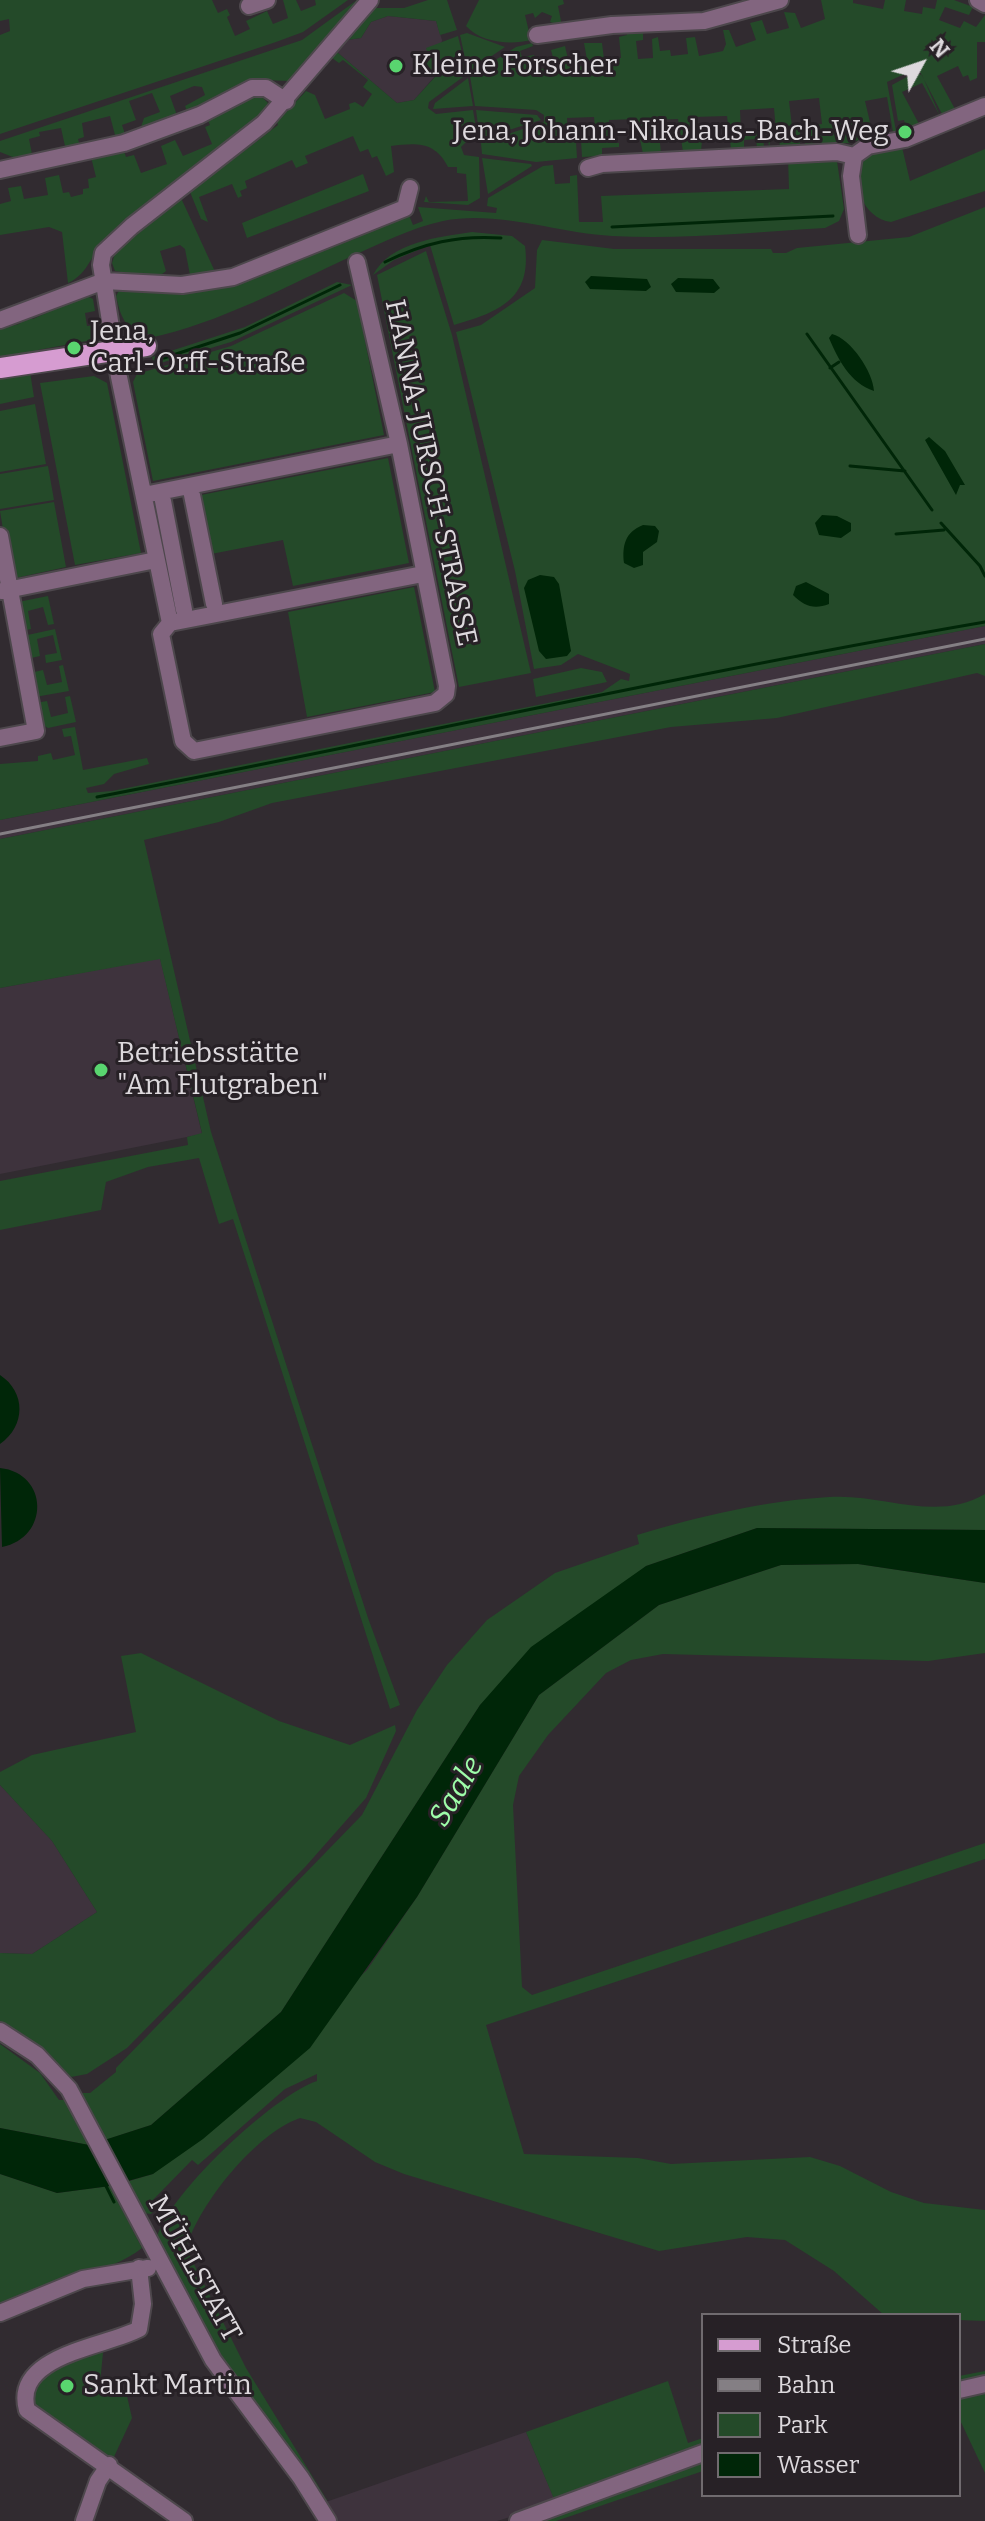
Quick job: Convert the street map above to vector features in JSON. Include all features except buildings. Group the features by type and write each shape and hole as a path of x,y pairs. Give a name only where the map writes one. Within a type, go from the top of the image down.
{"main road":[{"path":"0,368 146,346"}],"street":[{"path":"249,6 267,0"},
{"path":"184,610 168,553 144,495 115,352 103,253 264,123 370,0"},
{"path":"537,35 612,25 704,21 780,0"},
{"path":"978,0 985,4"},
{"path":"0,170 124,143 200,115 252,88 266,88 286,101"},
{"path":"858,235 851,176 854,156 868,146 905,139 985,106"},
{"path":"588,168 602,164 731,156 837,152 854,156"},
{"path":"0,320 104,281 182,285 233,277 405,208 410,188"},
{"name":"HANNA-JURSCH-STRASSE","path":"170,623 161,634 186,748 194,751 435,703 446,694 447,686 399,444 357,262"},
{"path":"144,495 399,444"},
{"path":"214,604 193,500 164,506 170,623 423,574"},
{"path":"0,536 5,590 36,731 0,738"},
{"path":"5,590 168,553 203,551"},
{"name":"MÜHLSTATT","path":"0,2031 56,2073 82,2114 213,2360 301,2478 328,2521"},
{"path":"0,2313 83,2279 162,2266"},
{"path":"139,2268 143,2304 139,2329 103,2340 48,2365 26,2385 23,2397 27,2410 109,2465 184,2521"},
{"path":"961,2390 985,2384"},
{"path":"518,2521 701,2454"},
{"path":"84,2521 98,2481 109,2465"}],"shaded area":[{"name":"Kleine Forscher","path":"388,16 436,21 442,40 435,76 414,100 397,103 337,52 347,40 361,38 371,22"},
{"path":"985,626 985,644 0,839 0,820"},
{"path":"160,958 202,1134 0,1174 0,988"},
{"path":"0,1785 52,1841 97,1912 32,1954 0,1953"},
{"path":"526,2432 556,2503 497,2521 334,2521 323,2503"}],"green space":[{"path":"0,0 212,0 218,13 227,9 235,36 250,29 246,21 267,11 273,24 288,18 283,0 296,0 301,11 316,5 315,0 348,0 303,32 0,134 0,35 10,31 9,19 0,21"},
{"path":"357,0 362,0 291,81 260,80 187,111 185,106 205,95 202,87 194,86 170,96 178,118 140,130 144,118 160,112 152,93 129,101 136,120 122,125 126,137 98,145 96,140 115,135 110,116 82,123 84,137 78,139 81,150 44,157 42,151 65,146 61,128 39,132 40,136 29,139 33,159 23,161 0,152 0,141 302,40"},
{"path":"428,0 447,0 457,30 440,35 436,21 388,16 371,22 361,38 347,40 373,8 404,8"},
{"path":"479,0 563,0 564,4 558,6 562,26 550,22 552,16 542,12 535,18 533,13 525,15 531,40 506,42 488,39 466,26"},
{"path":"821,0 853,0 853,3 883,9 885,0 906,0 904,11 922,14 923,7 935,9 937,0 954,0 973,7 969,15 945,7 939,20 960,28 964,21 976,27 985,15 985,42 977,42 977,78 970,81 968,75 963,77 958,66 937,76 955,109 942,114 918,68 887,82 896,131 893,132 887,97 865,101 873,135 850,143 805,145 804,126 822,124 819,98 789,101 792,127 800,126 800,146 780,147 779,138 771,138 769,147 767,132 776,131 774,108 740,110 741,133 763,132 764,148 757,148 756,139 744,140 744,149 731,149 727,116 693,117 693,141 702,141 701,151 683,152 678,119 651,120 652,143 660,143 661,153 643,154 636,119 609,120 610,143 619,143 619,147 602,148 602,156 582,157 581,140 596,139 594,117 567,118 568,140 576,141 577,158 536,162 482,154 481,143 544,122 544,115 536,110 475,106 470,76 516,47 532,43 533,46 520,51 522,57 534,55 538,70 555,65 551,50 565,46 570,68 588,65 584,43 602,43 604,59 621,58 619,37 627,35 627,29 643,28 643,40 636,41 638,59 653,58 652,39 658,37 660,51 670,50 671,56 688,54 686,38 695,37 699,56 723,51 726,44 723,30 729,30 736,47 756,40 750,23 762,20 767,34 789,28 784,12 795,13 801,28 825,19"},
{"path":"467,33 505,47 468,72 460,35"},
{"path":"458,36 467,74 429,102 428,108 436,114 473,110 478,140 467,141 461,147 464,155 479,157 480,198 468,205 424,202 426,196 429,202 468,201 466,174 457,173 457,167 448,167 431,148 409,144 391,146 394,172 386,176 377,156 372,158 368,149 360,152 353,136 305,156 308,163 296,168 292,160 245,181 247,188 240,191 242,196 238,198 232,184 199,197 208,222 201,219 190,192 278,125 277,122 306,91 315,95 325,119 350,109 349,104 355,102 363,107 372,94 363,87 368,80 343,60 339,63 332,58 337,52 397,103 414,100 435,77 422,64 430,60 426,48"},
{"path":"914,73 922,75 940,116 922,83 902,92 919,124 906,129 904,120 898,121 892,85"},
{"path":"468,78 473,106 433,109 435,103"},
{"path":"259,94 268,103 258,120 108,236 81,274 68,283 62,232 49,227 0,235 0,204 11,201 8,188 21,186 24,199 48,195 45,178 59,175 63,193 69,192 71,197 83,194 83,189 89,188 88,179 96,177 91,157 123,148 126,157 134,155 141,173 167,164 161,146 175,140 183,156 212,144 205,127 210,125 206,116"},
{"path":"476,110 537,115 541,120 480,139"},
{"path":"902,147 910,181 985,149 985,191 891,222 881,219 866,206 861,196 858,186 860,167 872,154"},
{"path":"788,157 837,161 844,209 839,221 825,228 665,237 591,234 485,218 443,221 397,236 202,323 149,338 149,334 135,331 125,322 116,296 120,289 240,279 244,282 275,266 279,269 296,262 297,257 326,250 327,245 337,241 341,244 359,237 360,232 390,224 391,219 408,213 413,225 423,221 418,207 496,213 497,208 487,206 488,198 543,166 553,165 555,184 570,183 570,176 577,175 579,222 603,222 601,196 789,189"},
{"path":"482,158 531,164 532,166 488,194"},
{"path":"363,174 369,191 247,238 242,223"},
{"path":"181,198 217,276 198,279 196,273 190,275 185,249 180,245 160,251 166,271 157,278 115,271 112,263 115,253"},
{"path":"985,207 985,626 0,820 0,764 38,761 38,756 51,753 53,760 75,755 71,736 64,737 62,729 75,727 83,770 147,758 149,764 114,774 104,784 86,788 88,793 112,791 602,692 621,679 629,681 630,674 578,654 561,665 534,669 515,571 456,332 481,325 535,288 537,250 542,240 614,249 771,249 773,253 786,253 797,248 909,237"},
{"path":"472,232 512,236 525,246 526,264 517,291 485,315 454,325 430,245 394,260 373,275 391,255 403,248 431,239"},
{"path":"426,251 452,335 531,673 459,687 377,275"},
{"path":"337,282 352,285 231,342 154,365 152,357 245,327"},
{"path":"344,293 357,301 384,435 153,481 133,382 137,374 231,346"},
{"path":"85,295 93,299 95,311 85,313 87,326 98,325 92,340 38,350 38,354 0,358 0,329 19,324 28,316 33,319 48,312 51,306"},
{"path":"30,372 34,397 0,404 0,376"},
{"path":"94,376 107,383 141,553 75,565 40,383"},
{"path":"35,404 46,464 0,472 0,411"},
{"path":"388,458 409,563 293,586 283,540 206,555 196,496"},
{"path":"48,466 54,500 0,509 0,474"},
{"path":"54,502 66,567 16,578 9,566 0,511"},
{"path":"414,587 435,692 307,717 288,612"},
{"path":"48,596 54,624 48,625 43,607 28,611 31,629 22,631 18,602"},
{"path":"55,629 62,660 46,663 45,655 57,653 53,635 37,639 40,656 27,659 23,636"},
{"path":"985,644 985,676 977,673 777,718 671,727 272,803 219,822 144,840 211,1132 368,1618 400,1705 390,1709 233,1219 219,1224 199,1158 148,1167 106,1182 101,1210 0,1230 0,1181 188,1145 187,1137 202,1133 160,959 0,988 0,839"},
{"path":"63,665 69,691 35,697 30,673 43,670 47,685 62,682 59,666"},
{"path":"581,668 602,672 607,682 536,697 533,679"},
{"path":"70,696 76,722 48,728 40,723 36,703 47,701 51,717 68,713 65,697"},
{"path":"985,1494 985,1530 757,1528 646,1566 480,1705 281,2012 151,2125 105,2140 82,2093 90,2093 116,2072 116,2068 362,1815 417,1710 447,1665 487,1620 555,1573 639,1544 637,1535 732,1510 829,1497 928,1507 947,1506"},
{"path":"858,1564 985,1583 985,1653 928,1661 663,1654 631,1660 606,1673 548,1735 519,1776 513,1805 522,1987 532,1995 985,1843 985,1859 486,2025 524,2154 638,2158 671,2164 810,2157 840,2166 891,2192 924,2203 985,2210 985,2321 961,2320 961,2313 882,2313 834,2271 785,2240 747,2237 659,2251 404,2174 375,2162 316,2122 300,2118 265,2139 231,2172 203,2211 186,2248 246,2368 327,2500 323,2503 218,2355 156,2242 163,2223 178,2201 223,2150 275,2106 317,2081 317,2074 285,2089 198,2165 192,2160 148,2205 154,2211 151,2214 143,2213 126,2182 153,2174 367,1970 417,1897 539,1695 659,1605 781,1565"},
{"path":"141,1653 279,1721 350,1745 395,1725 396,1731 366,1798 306,1866 127,2048 87,2074 71,2077 43,2052 0,2024 0,1953 32,1954 97,1912 52,1841 0,1785 0,1772 32,1755 136,1732 121,1656"},
{"path":"0,2044 40,2073 59,2100 66,2100 89,2145 0,2128"},
{"path":"0,2174 57,2193 110,2186 142,2248 112,2265 0,2305"},
{"path":"104,2343 100,2383 117,2396 127,2396 132,2418 113,2459 53,2425 31,2408 36,2378"},
{"path":"985,2371 985,2473 961,2422 961,2376"},
{"path":"668,2381 688,2443 701,2439 701,2472 556,2521 531,2521 559,2511 526,2432"}],"water":[{"path":"591,276 647,279 651,287 646,291 590,289 585,282"},
{"path":"678,278 713,279 720,288 714,293 676,292 671,284"},
{"path":"832,334 846,342 860,357 874,391 858,382 846,369 829,338"},
{"path":"929,437 945,451 965,485 960,485 956,495 925,440"},
{"path":"822,515 837,516 851,523 851,531 841,538 819,535 815,523"},
{"path":"643,525 655,526 659,531 657,542 643,552 643,565 634,568 624,563 624,545 632,532"},
{"path":"540,575 554,577 559,584 571,651 567,656 546,659 539,651 524,588 528,580"},
{"path":"806,582 829,594 829,604 810,606 793,595 796,586"},
{"path":"0,1375 15,1390 20,1409 15,1428 0,1444"},
{"path":"0,1468 16,1472 28,1481 35,1493 37,1506 29,1532 18,1541 2,1547"},
{"name":"Saale","path":"757,1528 985,1530 985,1583 858,1564 781,1565 659,1605 539,1695 417,1897 310,2048 203,2139 153,2174 110,2186 57,2193 0,2174 0,2128 89,2145 151,2125 281,2012 480,1705 531,1647 646,1566"}],"waterway":[{"path":"612,227 833,216"},
{"path":"385,262 442,242 501,238"},
{"path":"164,358 240,333 340,285"},
{"path":"807,334 932,510"},
{"path":"830,368 839,362"},
{"path":"850,466 905,471"},
{"path":"941,523 980,566 985,576"},
{"path":"896,534 944,530"},
{"path":"97,797 763,663 985,622"},
{"path":"105,2184 114,2202"}],"railway":[{"path":"0,834 985,639"}],"place":[{"name":"Kleine Forscher","path":"396,66"},
{"name":"Jena, Johann-Nikolaus-Bach-Weg","path":"905,132"},
{"name":"Jena, Carl-Orff-Straße","path":"74,348"},
{"name":"Betriebsstätte \"Am Flutgraben\"","path":"101,1070"},
{"name":"Sankt Martin","path":"67,2386"}]}
